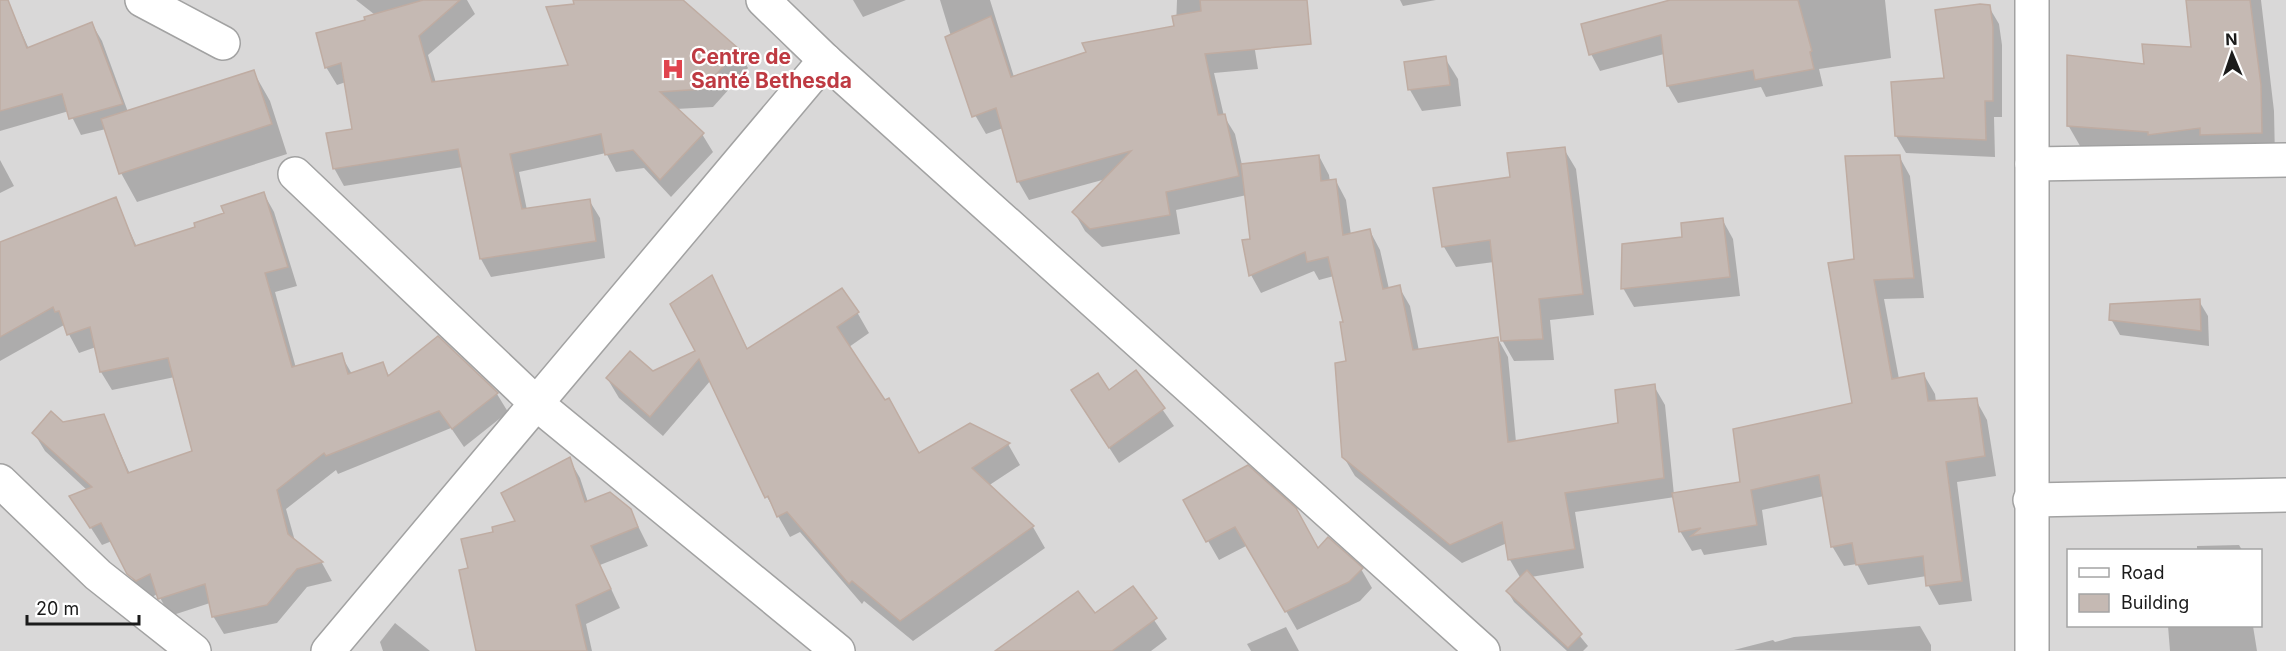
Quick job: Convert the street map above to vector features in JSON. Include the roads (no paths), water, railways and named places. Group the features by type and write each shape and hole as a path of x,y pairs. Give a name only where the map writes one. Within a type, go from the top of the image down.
{"street":[{"path":"142,0 223,43"},
{"path":"763,0 825,60 1483,651"},
{"path":"2032,0 2030,500 2032,651"},
{"path":"328,651 825,60"},
{"path":"2032,164 2286,160"},
{"path":"295,174 537,404 838,651"},
{"path":"0,481 98,575 194,651"},
{"path":"2030,500 2286,495"}],"place":[{"name":"Centre de Santé Bethesda","path":"673,69"}]}
